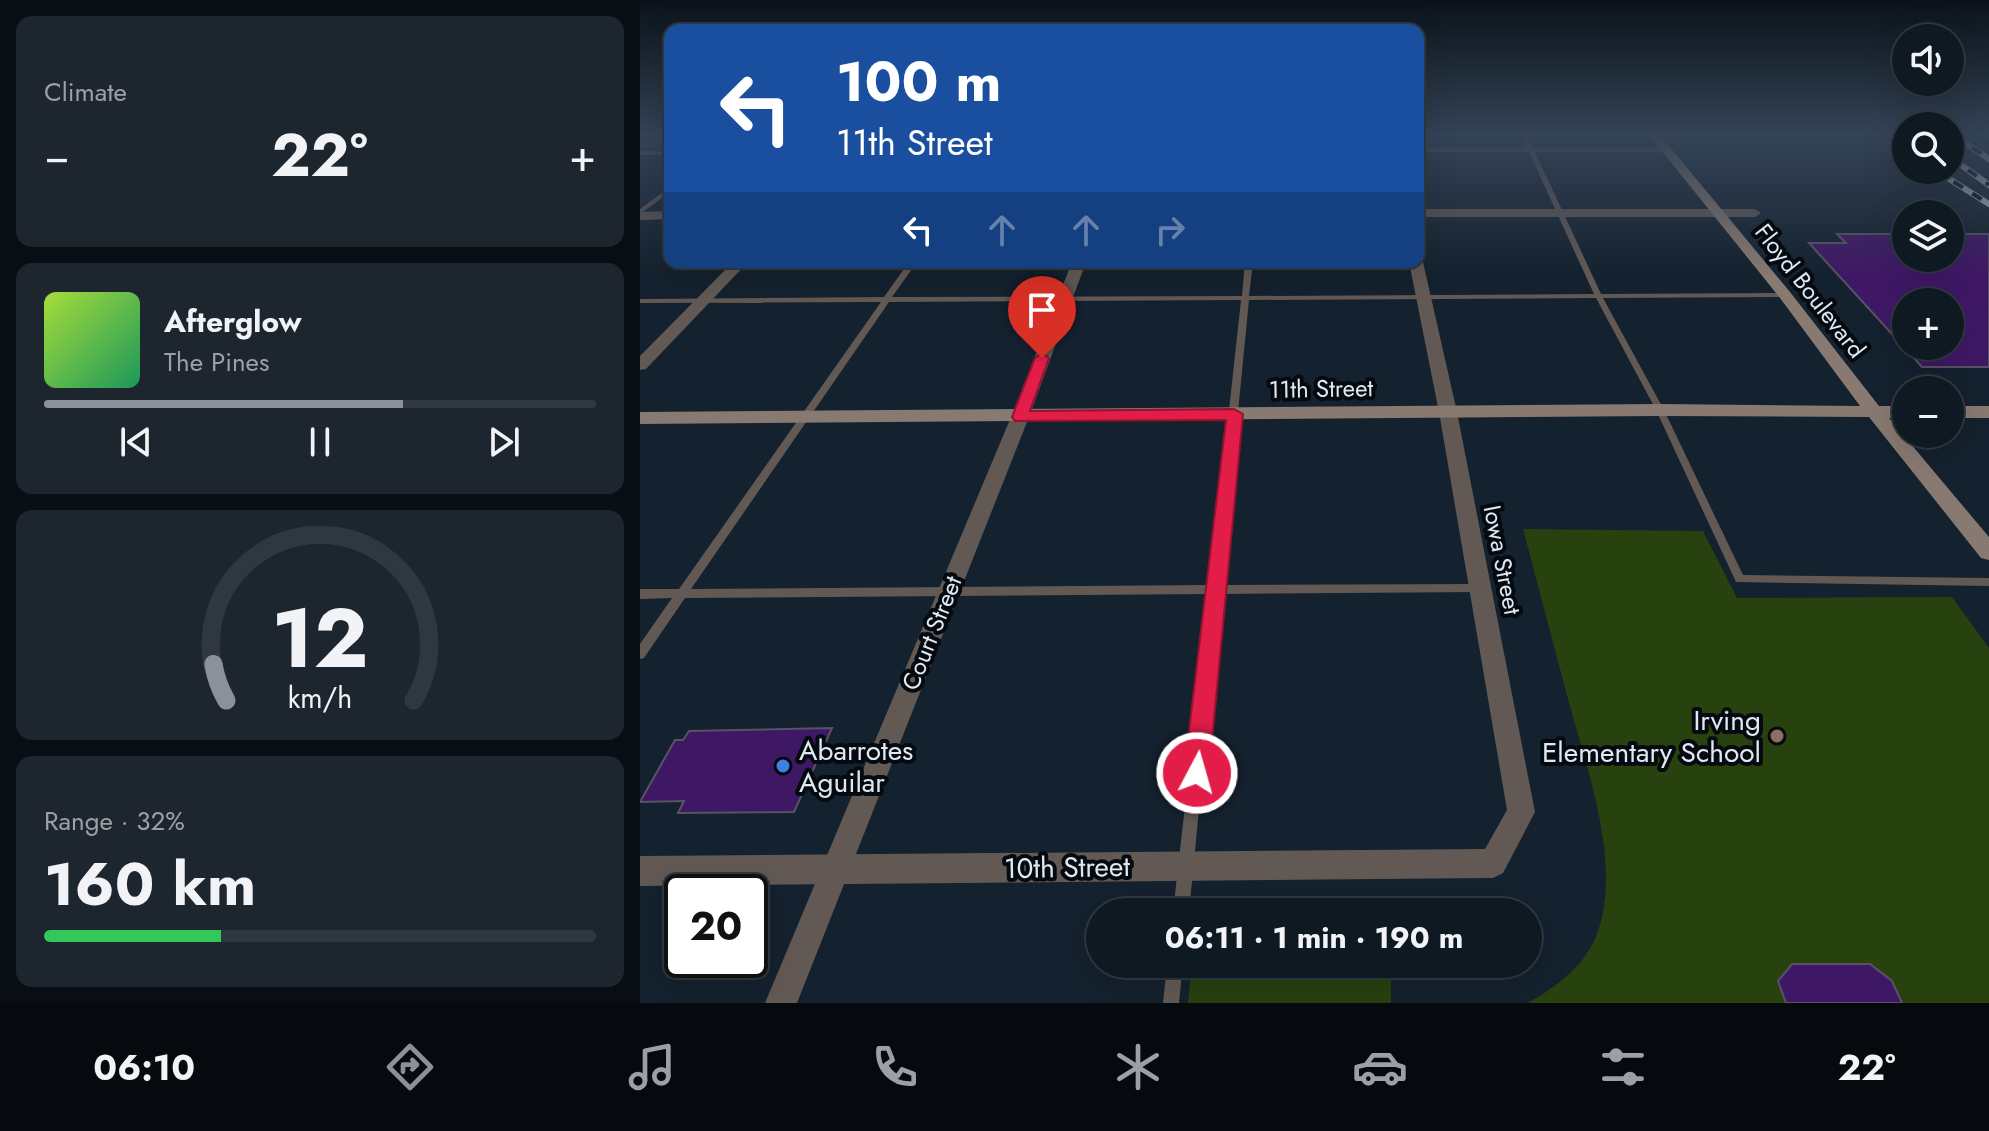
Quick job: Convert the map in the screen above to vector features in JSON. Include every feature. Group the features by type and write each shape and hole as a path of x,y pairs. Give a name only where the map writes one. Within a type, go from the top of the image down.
{"main road":[{"name":"Floyd Boulevard","path":"1691,182 1989,552"},
{"name":"11th Street","path":"640,418 1660,410 1892,412"},
{"path":"1964,412 1989,412"}],"street":[{"path":"1424,213 1755,213"},
{"path":"640,214 664,215"},
{"path":"640,365 735,268"},
{"name":"Court Street","path":"781,1003 1020,417 1077,268"},
{"name":"Iowa Street","path":"1417,268 1482,588 1521,812 1493,863"},
{"name":"10th Street","path":"640,871 1493,863"}],"lane":[{"path":"1546,182 1598,295 1660,410 1740,579 1989,582"},
{"path":"640,214 664,194"},
{"path":"640,654 909,268"},
{"path":"1183,898 1248,268"},
{"path":"640,301 1785,295"},
{"path":"640,594 1482,588"},
{"path":"1171,1003 1174,978"}],"green space":[{"name":"Irving Elementary School","path":"1523,529 1703,531 1737,598 1952,597 1989,648 1989,1003 1902,1003 1892,981 1870,964 1792,964 1778,981 1786,1003 1528,1003 1560,982 1593,943 1604,904 1606,875 1604,845 1592,784"},
{"path":"1191,978 1391,978 1391,1003 1188,1003"}],"building":[{"path":"1837,234 1892,234 1892,272 1964,272 1964,234 1989,234 1989,367 1922,367 1916,360 1964,360 1964,288 1892,288 1892,334 1809,243 1846,243"},
{"path":"832,728 794,812 678,813 684,801 640,802 675,740 683,740 689,731"},
{"path":"1792,964 1870,964 1892,981 1902,1003 1786,1003 1778,981"}],"railway":[{"path":"1985,182 1989,185"},
{"path":"1957,184 1989,204"}],"place":[{"name":"Irving Elementary School","path":"1777,736"},
{"name":"Abarrotes Aguilar","path":"783,766"}],"route":[{"path":"1042,358 1020,417 1234,414 1197,773"}]}
